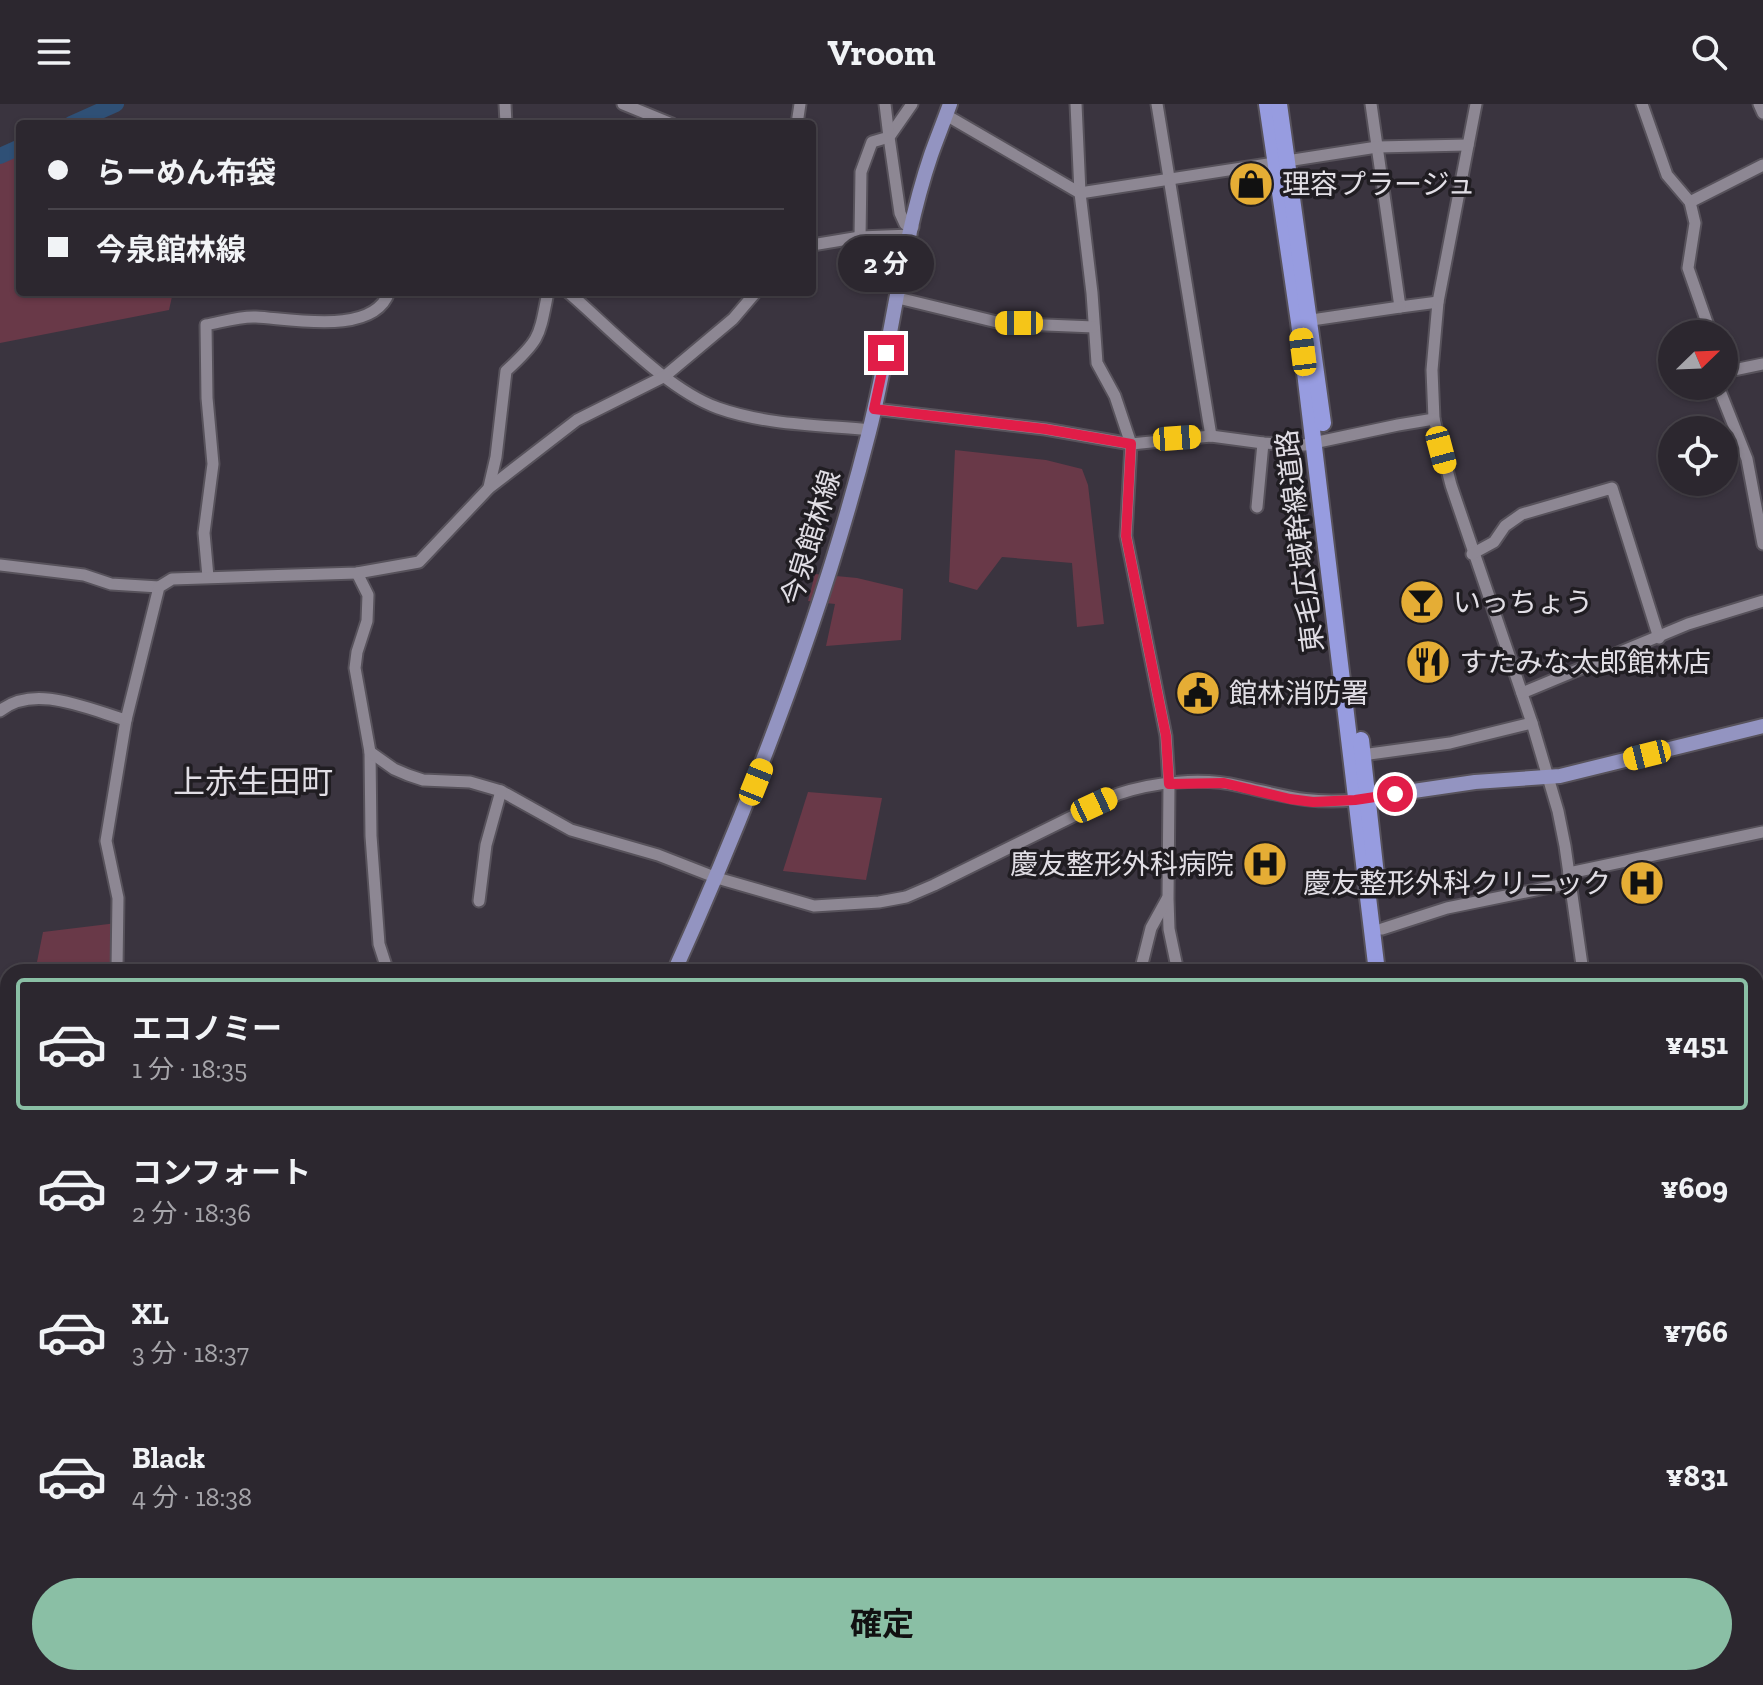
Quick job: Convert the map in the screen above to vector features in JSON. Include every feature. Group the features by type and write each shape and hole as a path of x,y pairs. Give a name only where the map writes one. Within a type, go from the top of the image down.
{"highway":[{"name":"東毛広域幹線道路","path":"1267,104 1282,163"},
{"name":"東毛広域幹線道路","path":"1279,104 1282,163 1362,755 1361,799 1386,964"},
{"name":"東毛広域幹線道路","path":"1320,441 1361,799 1376,964"}],"main road":[{"name":"今泉館林線","path":"678,964 717,878 767,753 833,565 870,430 930,157 948,110"},
{"path":"1361,799 1475,782 1549,778 1763,726"}],"street":[{"path":"623,104 662,120"},
{"path":"885,104 900,213 912,231"},
{"path":"1076,104 1080,193 1097,363 1115,396 1131,444 1126,536 1166,736 1169,929 1176,964"},
{"path":"1157,104 1211,436"},
{"path":"1371,104 1400,307"},
{"path":"1642,104 1667,175 1690,202 1695,223 1688,268 1706,320"},
{"path":"860,237 861,172 872,142 889,137 908,105"},
{"path":"1473,107 1438,302 1432,370 1434,419 1472,554 1549,778 1562,828 1582,964"},
{"path":"948,110 1080,193 1377,147 1468,145"},
{"path":"1690,202 1763,165"},
{"path":"816,244 912,231"},
{"path":"208,577 204,533 213,464 207,398 206,325 252,317 313,323 362,317 376,312 388,296"},
{"path":"489,488 496,457 506,371 533,347 539,336 547,296"},
{"path":"573,296 665,376 718,408 778,422 870,430"},
{"path":"0,565 84,575 111,584 159,587 172,579 357,573 419,562 489,488 577,420 665,376 733,319 753,296"},
{"path":"898,298 1001,323 1094,327"},
{"path":"1305,321 1438,302"},
{"path":"1738,369 1763,364"},
{"path":"1724,400 1747,459 1763,544"},
{"path":"874,409 1045,429 1131,444 1211,436 1263,443 1320,441 1434,419"},
{"path":"1257,507 1263,443"},
{"path":"1472,554 1494,542 1505,526 1522,514 1612,488 1659,638"},
{"path":"357,573 368,595 367,621 355,668 370,752 371,836 379,944 385,964"},
{"path":"117,964 118,898 106,841 126,720 159,587"},
{"path":"1522,693 1688,624 1763,601"},
{"path":"0,711 13,700 55,699 126,720"},
{"path":"1362,755 1450,743 1532,723"},
{"path":"370,752 394,769 423,780 470,782 501,791 571,830 814,906 906,897 1135,788 1224,783 1313,802 1361,799"},
{"path":"479,901 486,845 501,791"},
{"path":"1382,929 1447,908 1763,832"},
{"path":"1142,964 1151,928 1168,899"}],"shaded area":[{"path":"16,153 16,296 172,296 169,310 0,343 0,159"},
{"path":"955,450 1046,460 1082,469 1088,485 1104,624 1077,627 1072,563 1002,557 977,590 949,582"},
{"path":"815,574 857,578 903,589 901,640 826,646 835,604 808,601"},
{"path":"808,792 882,798 866,880 783,871"},
{"path":"117,923 112,964 37,964 43,932"}],"waterway":[{"path":"80,120 116,104"},
{"path":"0,156 16,149"}],"place":[{"name":"理容プラージュ","path":"1251,184"},
{"name":"いっちょう","path":"1422,602"},
{"name":"すたみな太郎館林店","path":"1428,662"},
{"name":"館林消防署","path":"1198,693"},
{"name":"慶友整形外科病院","path":"1265,864"},
{"name":"慶友整形外科クリニック","path":"1642,883"}],"district":[{"name":"上赤生田町","path":"253,782"}],"route":[{"path":"886,353 874,409 1045,429 1131,444 1126,536 1162,709 1169,784 1224,783 1313,802 1395,794"}]}
